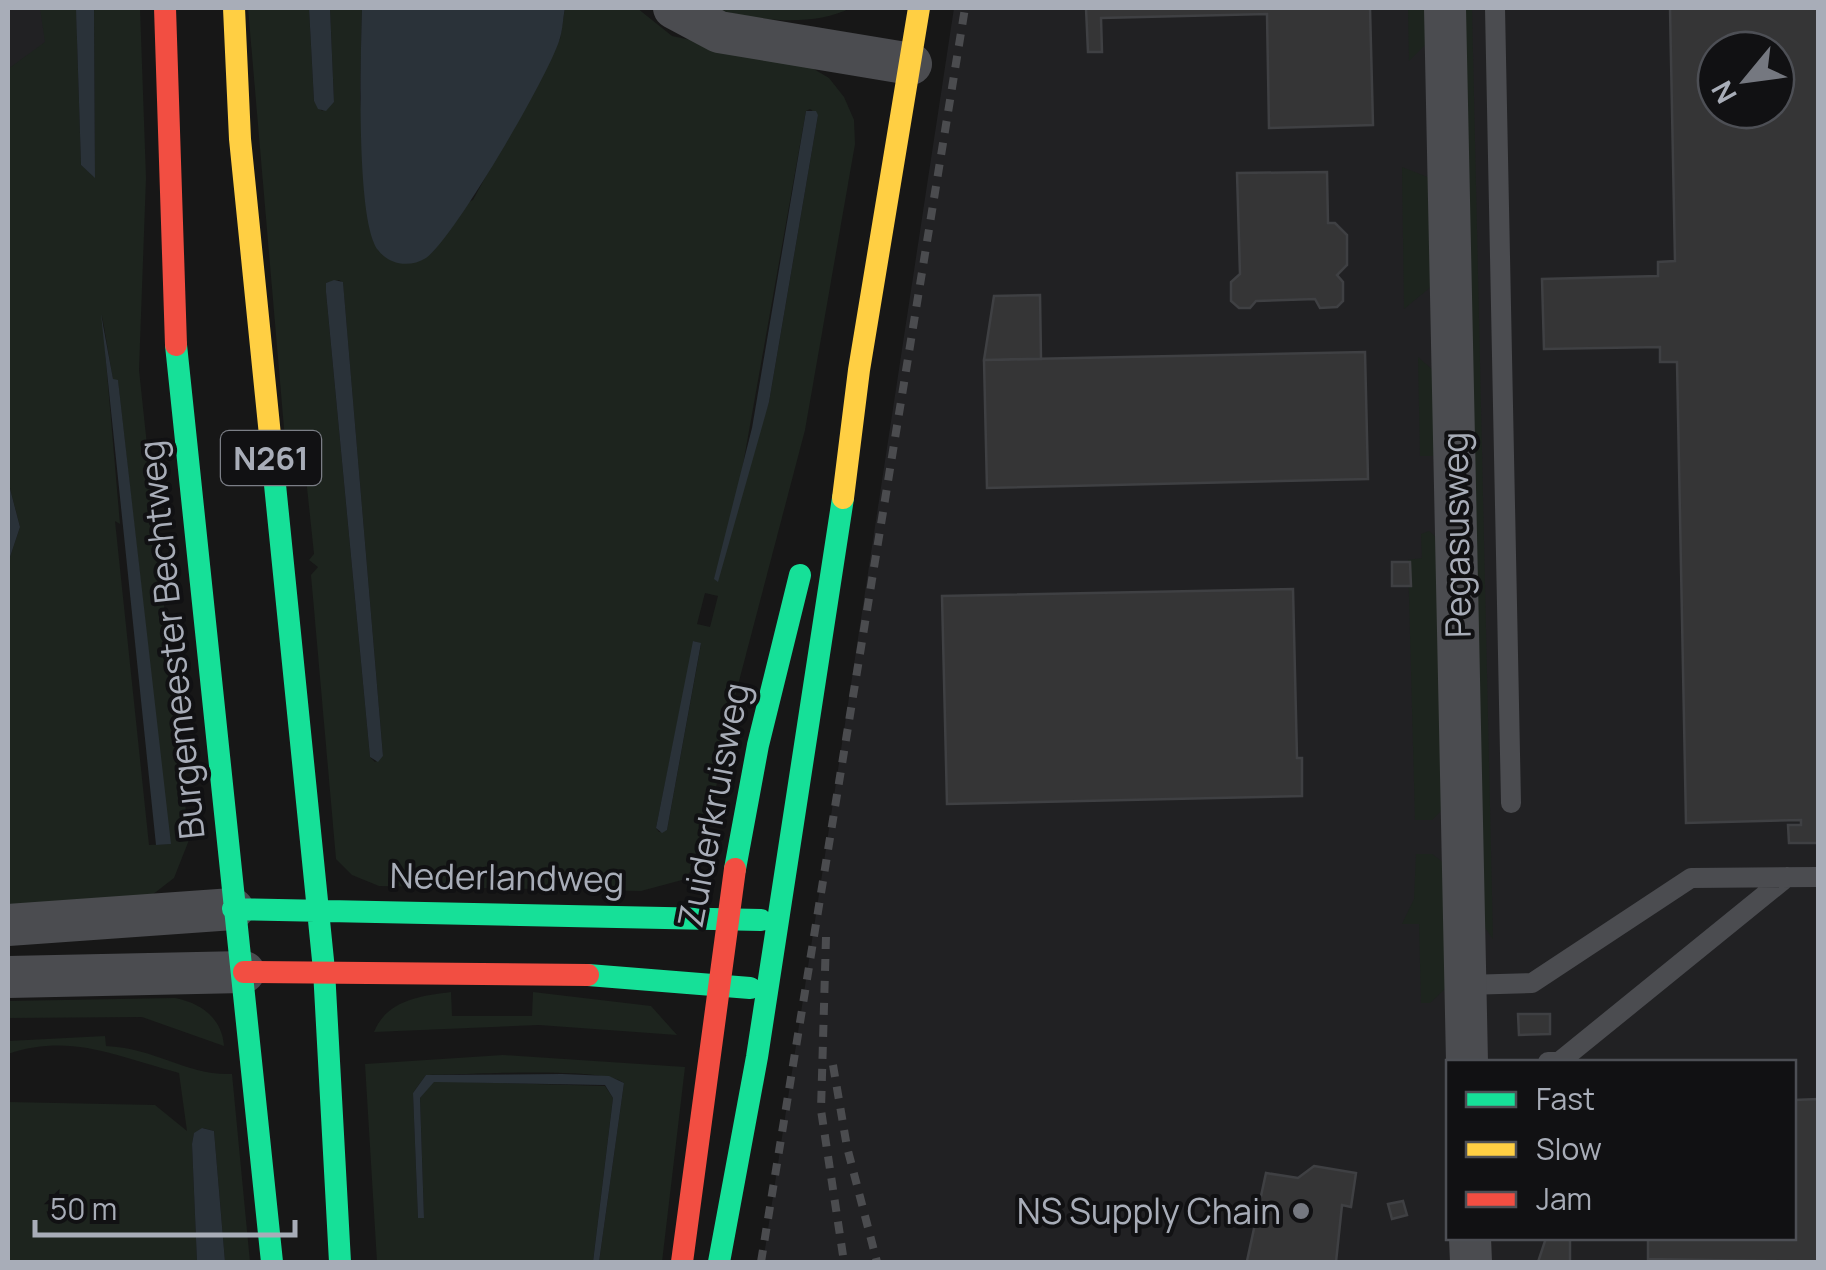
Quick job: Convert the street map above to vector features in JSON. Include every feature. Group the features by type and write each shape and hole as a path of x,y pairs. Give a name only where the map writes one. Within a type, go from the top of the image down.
{"street":[{"name":"Burgemeester Bechtweg","path":"166,8 176,348 272,1262"},
{"name":"N261","path":"234,8 240,140 324,970 340,1262"},
{"path":"674,8 719,32 911,64"},
{"name":"Zuiderkruisweg","path":"719,1262 768,990 838,536 859,370 919,8"},
{"name":"Pegasusweg","path":"1445,8 1467,1060"},
{"name":"Zuiderkruisweg","path":"682,1262 714,984 756,754 812,533 859,370"},
{"name":"Nederlandweg","path":"233,909 726,917 778,922"},
{"path":"8,925 233,909"},
{"path":"8,977 324,970 543,972 768,990"}],"lane":[{"path":"1494,8 1511,803"},
{"path":"1466,986 1532,983 1691,878 1818,876"},
{"path":"1561,1060 1787,877"}],"shaded area":[{"path":"8,8 104,8 104,17 8,84"},
{"path":"40,8 76,8 81,165 95,177 94,8 140,8 146,178 139,370 189,840 174,878 152,895 8,916 8,563 20,527 8,481 8,69 45,42","holes":["102,315 113,380 118,381 170,844 149,845 115,521 120,524"]},
{"path":"76,8 94,8 95,178 81,165"},
{"path":"248,8 309,8 314,101 322,111 334,102 330,8 362,8 360,98 374,243 473,200 560,39 565,8 637,8 672,36 807,65 829,78 844,97 854,120 855,144 805,430 728,723 705,847 698,864 682,880 641,891 379,886 352,875 336,859 311,575 318,567 309,560 314,554 306,478 287,463","holes":["810,109 818,115 769,402 739,487 806,111","326,283 343,283 383,756 375,762 370,757","705,593 718,596 710,627 697,624","694,641 701,644 667,830 659,832 656,828"]},
{"path":"309,8 330,8 334,102 326,111 318,109 314,101"},
{"path":"362,8 565,8 553,56 500,154 439,245 426,258 413,263 388,259 378,250 371,233 361,134"},
{"path":"711,8 851,8 818,18 782,20"},
{"path":"954,8 1818,8 1818,1262 763,1262"},
{"path":"1408,8 1425,8 1426,44 1409,61"},
{"path":"1462,8 1472,8 1493,939 1481,922"},
{"path":"806,111 816,111 818,115 769,402 718,582 714,579 752,428"},
{"path":"1402,167 1430,178 1432,286 1404,309"},
{"path":"343,282 383,756 378,762 370,757 326,292 326,283"},
{"path":"101,314 113,379 118,380 171,844 156,845"},
{"path":"1418,357 1434,371 1435,456 1420,456"},
{"path":"8,481 20,527 8,563"},
{"path":"1429,531 1437,538 1443,809 1432,820 1415,820 1408,560 1422,558 1421,534"},
{"path":"693,641 701,643 667,830 662,833 656,828"},
{"path":"1416,854 1432,854 1444,863 1446,988 1430,1003 1421,1003 1419,924 1402,924 1414,899"},
{"path":"451,992 452,1016 532,1016 533,992 651,1006 677,1035 539,1025 374,1032 396,1006"},
{"path":"175,998 208,1013 219,1027 224,1046 142,1017 8,1018 8,1001"},
{"path":"105,1036 106,1046 140,1051 201,1071 232,1074 250,1262 225,1262 214,1131 203,1128 194,1134 192,1144 197,1262 8,1262 8,1102 155,1105 187,1131 179,1073 73,1046 31,1048 8,1054 8,1041"},
{"path":"503,1055 685,1067 662,1262 599,1262 624,1083 589,1075 530,1073 426,1075 413,1093 418,1218 424,1218 420,1098 434,1081 605,1086 613,1098 593,1262 377,1262 365,1064"},
{"path":"426,1075 609,1076 624,1083 599,1262 593,1262 613,1098 605,1085 434,1082 420,1098 424,1218 418,1218 413,1093"},
{"path":"202,1128 214,1131 225,1262 197,1262 192,1144 194,1133"}],"building":[{"path":"1086,8 1370,8 1373,125 1269,128 1267,14 1101,18 1102,52 1088,52"},
{"path":"1670,8 1818,8 1818,843 1789,843 1788,825 1801,825 1801,820 1686,823 1677,362 1660,362 1660,347 1544,349 1542,279 1658,276 1658,262 1675,261"},
{"path":"1327,172 1328,223 1335,223 1347,235 1347,265 1337,275 1343,282 1343,301 1337,307 1320,308 1315,299 1256,301 1250,308 1239,308 1231,301 1231,282 1240,274 1237,173"},
{"path":"1040,295 1041,359 984,360 994,296"},
{"path":"1365,352 1368,479 987,488 984,360"},
{"path":"1392,562 1410,562 1411,586 1392,586"},
{"path":"1293,589 1297,758 1302,758 1302,796 947,804 942,596"},
{"path":"1518,1014 1550,1014 1550,1034 1519,1035"},
{"path":"1818,1099 1818,1262 1648,1259 1648,1240 1796,1240 1796,1100"},
{"name":"NS Supply Chain","path":"1314,1166 1356,1173 1351,1207 1342,1205 1336,1262 1247,1261 1266,1173 1298,1178"},
{"path":"1403,1201 1407,1215 1392,1219 1388,1204"},
{"path":"1545,1240 1570,1240 1570,1262 1538,1262"}],"railway":[{"path":"761,1262 965,8"},
{"path":"826,937 821,1110 844,1262"},
{"path":"833,1065 847,1147 877,1262"}],"traffic: fast":[{"path":"176,345 272,1262"},
{"path":"272,455 324,970 340,1262"},
{"path":"719,1262 757,1057 843,498"},
{"path":"735,869 758,745 800,575"},
{"path":"233,909 761,920"},
{"path":"588,975 750,988"}],"traffic: slow":[{"path":"234,8 240,139 272,455"},
{"path":"843,498 859,370 919,8"}],"traffic: jam":[{"path":"165,8 176,345"},
{"path":"682,1262 735,869"},
{"path":"244,972 588,975"}],"place":[{"name":"NS Supply Chain","path":"1301,1211"}]}
